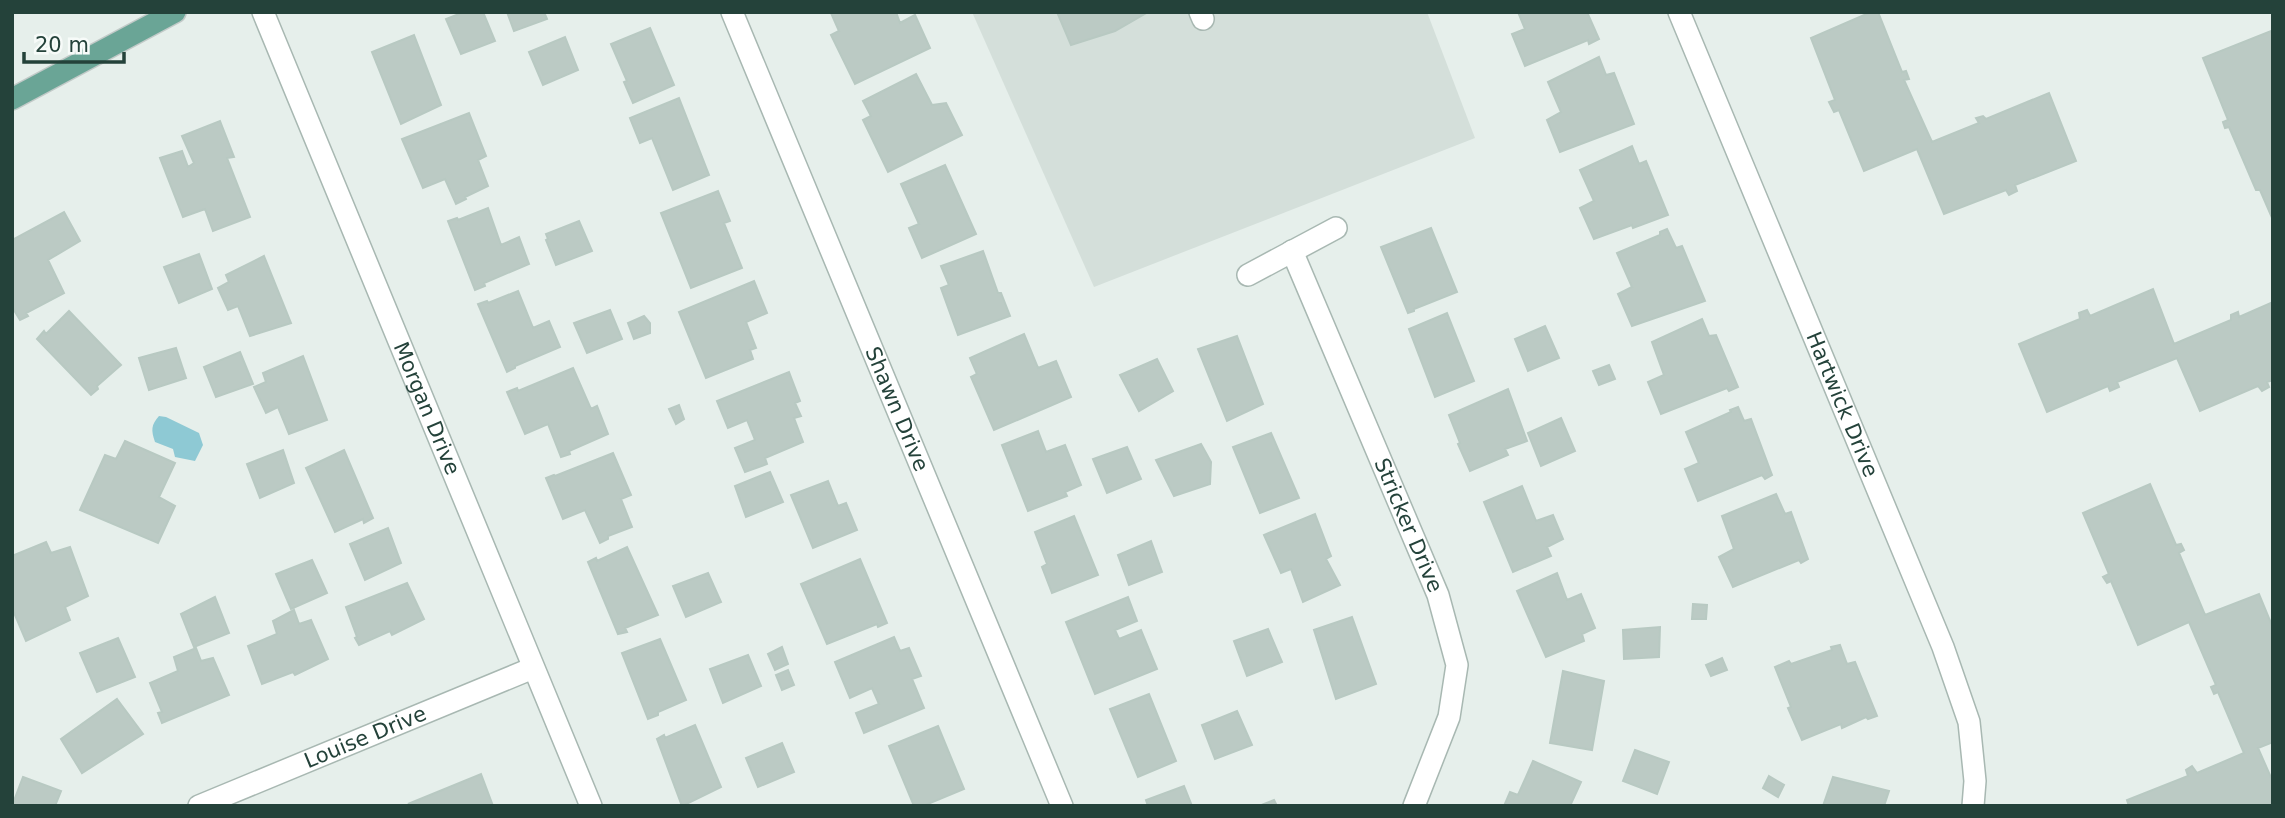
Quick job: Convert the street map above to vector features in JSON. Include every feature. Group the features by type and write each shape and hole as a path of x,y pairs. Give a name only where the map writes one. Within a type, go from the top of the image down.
{"main road":[{"path":"12,99 175,12"}],"street":[{"name":"Morgan Drive","path":"263,12 591,806"},
{"name":"Shawn Drive","path":"732,12 1062,806"},
{"name":"Hartwick Drive","path":"1679,12 1943,647 1969,722 1975,780 1973,806"},
{"path":"1248,275 1336,228"},
{"name":"Stricker Drive","path":"1292,251 1438,595 1458,665 1449,717 1414,806"},
{"name":"Louise Drive","path":"199,806 533,668"}],"shaded area":[{"path":"972,12 1427,12 1475,138 1094,287"}],"water":[{"path":"159,416 199,433 203,445 195,461 175,457 173,449 155,442 153,428"}],"building":[{"path":"464,12 483,12 495,41 461,54 446,19"},
{"path":"507,12 544,12 547,19 514,31"},
{"path":"896,12 900,23 915,15 930,48 855,84 831,35 839,31 831,13"},
{"path":"1057,12 1148,12 1115,31 1071,45"},
{"path":"1518,12 1587,12 1599,39 1589,44 1588,40 1525,66 1512,34 1525,29"},
{"path":"1871,12 1878,12 1902,72 1906,71 1909,79 1904,80 1932,142 1979,123 1976,118 1983,116 1986,119 2049,93 2076,161 2015,185 2017,191 2009,195 2006,190 1944,214 1917,149 1864,171 1839,110 1834,112 1829,102 1835,100 1811,38"},
{"path":"650,28 674,85 633,103 611,44"},
{"path":"2271,31 2273,220 2260,190 2256,190 2229,127 2225,128 2223,122 2228,120 2203,58"},
{"path":"414,35 441,105 401,124 372,52"},
{"path":"565,37 578,70 543,85 529,52"},
{"path":"1599,57 1606,75 1614,73 1634,124 1560,152 1547,120 1561,112 1548,82"},
{"path":"916,74 932,105 946,103 962,135 888,172 863,120 871,116 863,101"},
{"path":"679,98 709,175 673,190 652,138 640,143 630,118"},
{"path":"469,113 486,156 478,160 488,186 456,204 445,179 423,188 402,139"},
{"path":"220,121 234,157 227,158 250,217 213,231 205,209 183,217 160,158 182,151 188,167 194,163 182,136"},
{"path":"1632,146 1639,164 1646,161 1668,215 1594,239 1580,208 1594,201 1580,170"},
{"path":"945,165 976,234 922,258 909,228 919,224 901,184"},
{"path":"718,191 730,221 724,223 742,268 691,288 661,213"},
{"path":"488,208 501,245 519,237 529,264 484,283 485,286 475,290 448,221 458,220"},
{"path":"64,212 80,241 48,260 64,293 26,313 28,316 20,320 12,307 12,240"},
{"path":"579,221 592,251 556,265 546,234"},
{"path":"1431,228 1457,292 1408,313 1381,247"},
{"path":"1667,229 1676,248 1682,246 1705,301 1632,326 1618,294 1632,287 1617,253 1660,235 1660,232"},
{"path":"983,251 998,293 1001,293 1010,316 958,335 941,288 949,285 941,266"},
{"path":"199,254 212,289 179,303 164,267"},
{"path":"264,256 291,323 250,336 238,306 228,310 218,288 229,282 226,275"},
{"path":"754,281 767,313 746,322 756,348 750,350 753,359 706,378 679,312"},
{"path":"2153,289 2174,344 2231,320 2231,315 2238,312 2239,317 2273,302 2273,380 2267,382 2269,387 2262,391 2258,386 2200,411 2177,358 2117,382 2119,387 2110,391 2108,386 2047,412 2019,344 2080,319 2079,313 2087,310 2090,316"},
{"path":"518,291 533,328 549,321 560,347 507,372 478,304 488,303"},
{"path":"610,310 622,339 587,353 574,323"},
{"path":"69,311 121,365 97,386 98,389 91,395 37,339 44,331 46,334"},
{"path":"1447,313 1474,381 1435,397 1409,329"},
{"path":"644,316 650,323 650,333 634,339 628,323"},
{"path":"1702,319 1709,336 1716,335 1738,387 1729,391 1727,388 1661,414 1648,382 1664,375 1652,342"},
{"path":"1545,326 1559,358 1528,371 1515,339"},
{"path":"1024,334 1038,368 1056,361 1071,397 994,430 971,377 977,374 970,358"},
{"path":"1237,336 1263,404 1227,421 1198,349"},
{"path":"176,348 186,378 149,390 139,358"},
{"path":"240,352 253,384 216,397 204,367"},
{"path":"303,356 327,420 289,434 278,407 266,413 254,387 266,382 263,373"},
{"path":"1157,359 1173,391 1139,411 1120,375"},
{"path":"1609,365 1615,379 1599,385 1593,371"},
{"path":"573,368 591,409 597,406 608,434 561,457 548,424 525,434 507,392 517,388 518,391"},
{"path":"789,372 800,401 795,403 801,416 794,418 803,442 765,458 767,464 745,472 735,448 755,440 747,420 728,428 717,401"},
{"path":"1508,389 1527,441 1505,449 1508,455 1470,471 1449,415"},
{"path":"679,405 684,419 676,424 669,409"},
{"path":"1738,407 1744,421 1751,419 1772,475 1765,479 1762,475 1698,501 1685,469 1699,463 1686,432"},
{"path":"1561,418 1575,451 1541,466 1528,433"},
{"path":"1038,431 1046,452 1065,445 1081,485 1065,492 1067,496 1028,511 1002,445"},
{"path":"1271,433 1299,498 1260,513 1233,447"},
{"path":"125,441 175,463 159,497 175,506 158,543 80,510 105,455 116,459"},
{"path":"1201,444 1211,462 1210,484 1174,496 1156,460"},
{"path":"1127,447 1141,479 1107,493 1093,459"},
{"path":"283,450 294,483 260,498 247,464"},
{"path":"344,450 373,518 364,523 363,519 335,532 306,468"},
{"path":"613,453 631,495 621,499 632,527 608,536 608,539 600,543 585,510 563,519 546,478"},
{"path":"770,472 783,502 746,517 735,486"},
{"path":"828,481 838,506 846,503 857,530 813,548 791,495"},
{"path":"2150,484 2176,545 2181,544 2184,550 2179,553 2205,615 2259,594 2273,628 2273,742 2258,748 2273,782 2273,806 2129,806 2127,800 2188,776 2186,770 2192,766 2197,773 2244,753 2218,692 2214,694 2211,687 2216,685 2189,622 2138,645 2111,581 2107,583 2103,577 2109,574 2083,513"},
{"path":"1522,486 1536,521 1553,515 1563,539 1547,547 1551,556 1513,572 1484,502"},
{"path":"1776,494 1785,514 1791,512 1808,559 1801,563 1799,560 1733,587 1719,557 1734,549 1722,516"},
{"path":"1315,514 1331,556 1326,559 1340,585 1303,602 1291,569 1281,573 1264,535"},
{"path":"1074,516 1098,575 1052,593 1042,567 1047,564 1035,532"},
{"path":"388,528 401,563 365,580 350,544"},
{"path":"1151,541 1162,572 1129,585 1118,555"},
{"path":"46,542 51,553 70,547 88,596 65,607 70,620 26,641 12,608 12,556"},
{"path":"627,547 658,615 625,628 627,632 618,634 588,562 596,558 597,561"},
{"path":"860,559 887,623 878,627 877,624 827,644 801,584"},
{"path":"312,560 327,593 291,609 276,574"},
{"path":"708,573 721,602 686,617 673,586"},
{"path":"1557,573 1567,600 1581,594 1595,628 1582,634 1584,641 1546,657 1517,591"},
{"path":"407,583 424,619 392,635 390,631 359,645 346,607"},
{"path":"215,597 229,633 194,647 181,614"},
{"path":"1128,597 1137,621 1115,630 1119,639 1141,630 1157,669 1095,694 1066,622"},
{"path":"1693,604 1707,605 1706,619 1692,619"},
{"path":"294,610 299,624 311,620 328,659 295,675 293,672 262,684 248,646 277,634 273,621"},
{"path":"1352,617 1376,684 1336,699 1314,630"},
{"path":"1660,627 1659,657 1624,659 1623,630"},
{"path":"1268,629 1282,662 1247,676 1234,641"},
{"path":"894,637 900,651 909,648 921,676 912,679 924,708 864,733 856,713 879,704 872,688 850,698 835,662"},
{"path":"118,638 135,677 97,692 80,653"},
{"path":"660,639 686,700 648,719 622,653"},
{"path":"1840,645 1847,664 1855,662 1877,716 1868,719 1866,717 1842,728 1841,724 1802,740 1775,667 1789,661 1791,664"},
{"path":"782,647 788,664 775,670 768,654"},
{"path":"196,648 201,661 213,658 229,695 162,723 158,713 162,712 150,683 178,671 174,657"},
{"path":"748,655 761,686 723,703 710,669"},
{"path":"1722,658 1727,670 1711,676 1706,665"},
{"path":"788,670 794,685 782,690 776,675"},
{"path":"1563,671 1604,681 1592,750 1550,743"},
{"path":"1149,694 1176,761 1138,777 1110,709"},
{"path":"117,699 143,734 82,773 61,739"},
{"path":"1237,711 1252,745 1215,759 1202,725"},
{"path":"695,725 721,787 682,806 657,739"},
{"path":"938,726 964,789 923,806 914,806 889,746"},
{"path":"782,743 794,772 758,787 746,758"},
{"path":"1635,750 1669,762 1657,794 1623,781"},
{"path":"1533,761 1581,782 1570,806 1504,806 1510,792 1518,795"},
{"path":"481,774 493,806 408,804"},
{"path":"1769,776 1784,785 1778,797 1763,788"},
{"path":"23,777 61,791 55,806 12,806"},
{"path":"1833,777 1889,791 1884,806 1823,806"},
{"path":"1184,786 1192,806 1148,806 1146,800"},
{"path":"1274,800 1277,806 1259,806"}]}
